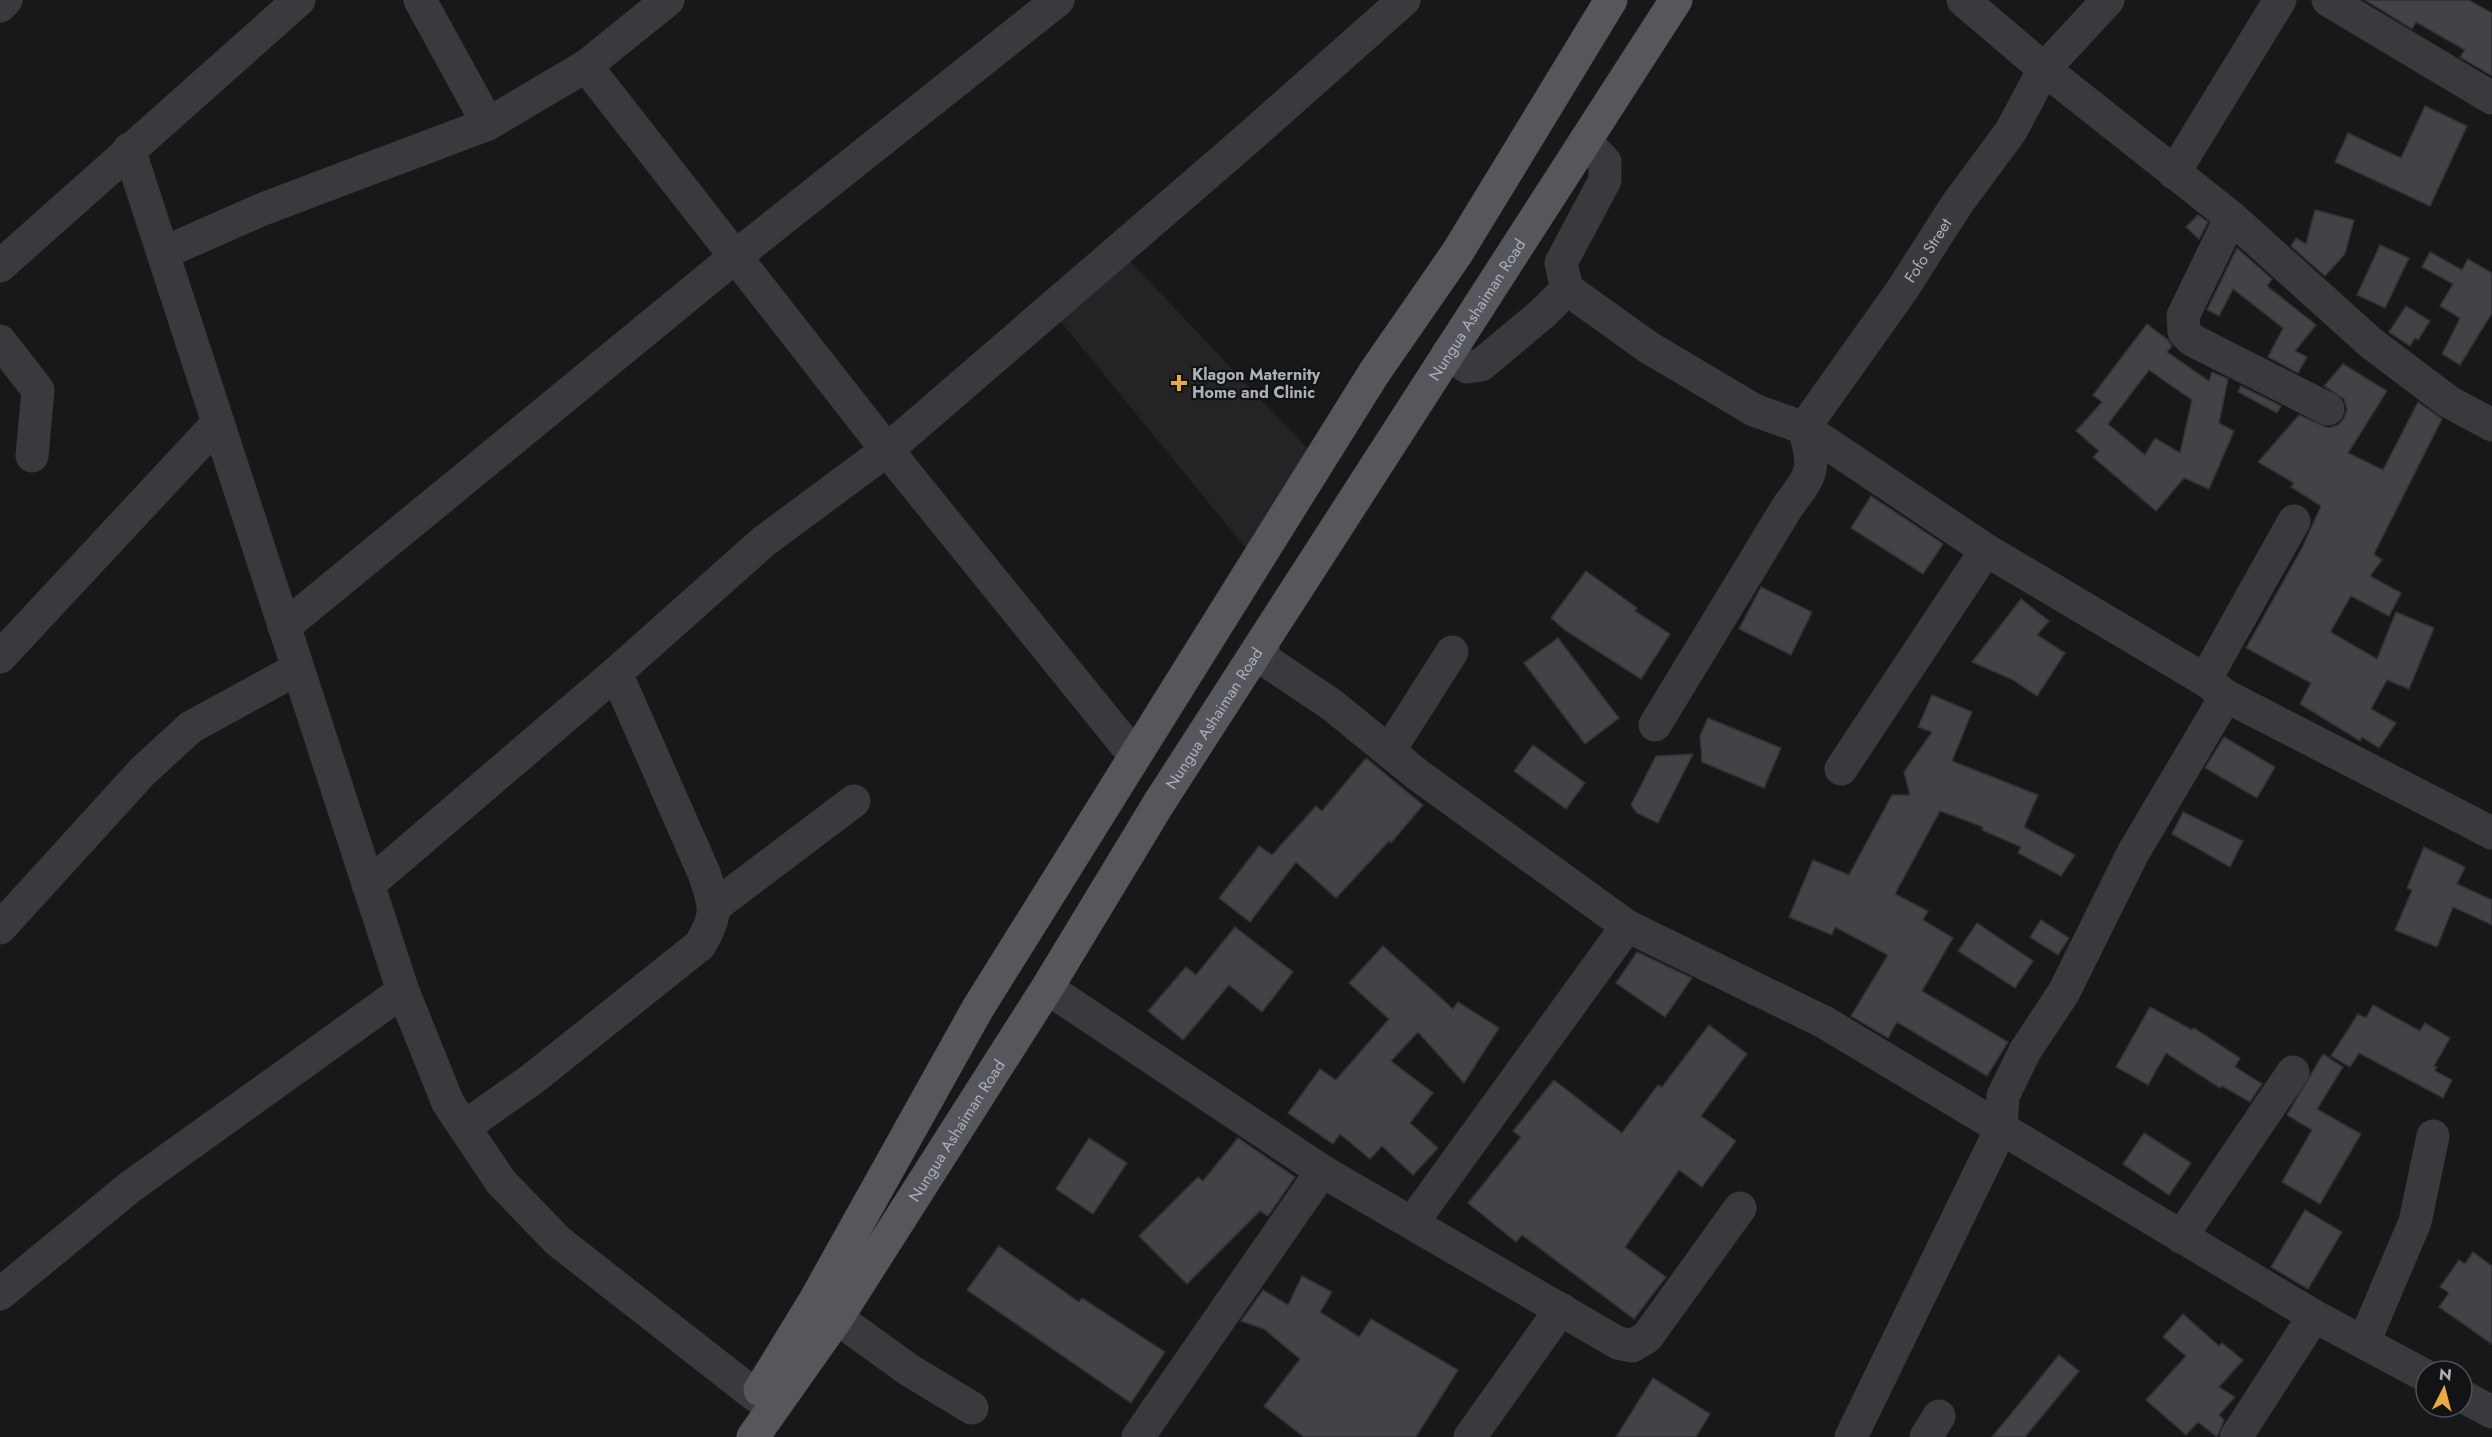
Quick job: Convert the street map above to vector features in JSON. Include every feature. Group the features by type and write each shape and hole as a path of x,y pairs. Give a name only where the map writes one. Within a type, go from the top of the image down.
{"main road":[{"name":"Nungua Ashaiman Road","path":"753,1437 766,1399 814,1302 978,1008 1134,754 1374,373 1457,253 1611,0"},
{"name":"Nungua Ashaiman Road","path":"730,1437 837,1318 1047,988 1159,803 1261,648 1676,0"}],"street":[{"path":"0,6 6,0"},
{"path":"0,266 299,0"},
{"path":"420,0 488,124"},
{"path":"163,254 273,205 488,124 586,66 668,0"},
{"path":"284,627 736,256 1058,0"},
{"path":"368,885 616,673 763,542 887,450 1245,141 1404,0"},
{"path":"1963,0 2044,69 2231,217 2371,343 2449,402 2492,425"},
{"name":"Fofo Street","path":"1804,428 1902,290 1957,204 2011,131 2044,69 2108,0"},
{"path":"2174,173 2280,0"},
{"path":"2328,0 2492,98"},
{"path":"586,66 887,450 1134,754"},
{"path":"1586,141 1605,162 1605,180 1561,263 1566,289 1648,347 1754,410 1804,428 1986,550 2215,688 2492,833"},
{"path":"129,149 403,991 448,1103 501,1182 558,1241 766,1399"},
{"path":"2231,217 2183,316 2184,332 2192,340 2328,409"},
{"path":"1448,353 1467,367 1481,365 1543,313 1566,289"},
{"path":"0,341 38,390 33,456"},
{"path":"0,657 218,423"},
{"path":"1655,725 1763,546 1809,478 1812,456 1804,428"},
{"path":"1851,1437 2001,1129 2003,1096 2025,1052 2064,992 2215,688 2294,521"},
{"path":"1841,769 1986,550"},
{"path":"1261,648 1268,662 1332,705 1389,751 1627,926 1824,1022 2314,1316 2414,1369"},
{"path":"1389,751 1452,652"},
{"path":"0,928 143,771 190,727 297,669"},
{"path":"464,1127 531,1080 700,945 713,922 715,906 704,873 616,673"},
{"path":"715,906 854,801"},
{"path":"1412,1224 1627,926"},
{"path":"1047,988 1322,1171 1618,1343 1632,1346 1647,1337 1740,1208"},
{"path":"0,1294 130,1187 403,991"},
{"path":"2181,1237 2293,1072"},
{"path":"2364,1342 2415,1222 2433,1136"},
{"path":"1138,1437 1322,1171"},
{"path":"1470,1437 1561,1309"},
{"path":"2236,1437 2314,1316"},
{"path":"837,1318 909,1370 972,1408"},
{"path":"2474,1402 2492,1412"}],"shaded area":[{"name":"Klagon Maternity Home and Clinic","path":"1127,258 1309,450 1249,552 1057,317"}],"building":[{"path":"2365,0 2469,0 2492,13 2492,76 2460,57 2465,50 2416,22 2412,29"},
{"path":"2425,106 2467,126 2430,206 2335,162 2348,133 2401,158"},
{"path":"2315,210 2354,220 2345,254 2325,276 2291,246 2296,238 2306,244"},
{"path":"2198,215 2208,222 2199,239 2186,227"},
{"path":"2380,245 2409,258 2385,308 2357,295"},
{"path":"2237,248 2272,279 2267,286 2316,325 2295,351 2307,357 2298,373 2268,357 2283,328 2233,289 2219,316 2207,310"},
{"path":"2430,252 2462,270 2468,259 2492,273 2492,313 2460,365 2442,354 2460,318 2440,306 2453,284 2422,267"},
{"path":"2406,306 2430,321 2418,340 2415,338 2410,346 2389,332"},
{"path":"2147,324 2168,340 2172,346 2167,352 2209,381 2212,372 2228,379 2219,423 2234,431 2209,489 2184,478 2156,511 2093,457 2099,451 2076,431 2102,402 2093,395","holes":["2149,370 2192,400 2180,453 2155,438 2145,455 2108,424"]},
{"path":"2343,364 2387,391 2348,453 2383,470 2418,402 2442,419 2374,554 2382,560 2370,576 2401,593 2389,616 2351,596 2331,631 2377,659 2396,612 2434,628 2409,689 2387,680 2371,709 2396,723 2379,748 2362,737 2360,741 2300,704 2311,683 2246,648 2302,548 2321,506 2291,487 2294,483 2258,462 2299,415 2328,428 2338,425 2347,409 2344,399 2324,386"},
{"path":"2241,386 2281,406 2277,413 2238,392"},
{"path":"1871,496 1943,544 1923,574 1851,528"},
{"path":"1586,571 1637,608 1635,611 1670,634 1641,679 1566,631 1551,618"},
{"path":"1761,587 1812,612 1791,655 1739,629"},
{"path":"2021,599 2049,621 2037,635 2065,653 2037,696 2013,680 1972,662"},
{"path":"1558,638 1619,718 1585,744 1524,663"},
{"path":"1932,695 1972,712 1952,761 2038,795 2024,827 2075,855 2061,876 2018,853 2021,847 1982,830 1983,827 1940,811 1895,894 1928,911 1923,920 1953,938 1922,991 2008,1042 1987,1076 1897,1022 1888,1038 1851,1016 1888,955 1835,927 1832,935 1789,917 1813,860 1849,875 1892,795 1910,795 1904,772 1932,732 1918,727"},
{"path":"1708,718 1781,748 1764,788 1702,762 1700,736"},
{"path":"2224,737 2275,767 2257,798 2205,768"},
{"path":"1533,745 1585,783 1566,809 1514,771"},
{"path":"1693,754 1658,823 1637,813 1631,805 1656,756"},
{"path":"1366,758 1423,805 1391,843 1389,841 1336,898 1296,862 1250,922 1219,898 1259,846 1272,855 1316,806 1322,811"},
{"path":"2183,812 2243,841 2230,867 2172,834"},
{"path":"2424,847 2465,867 2457,884 2492,900 2492,925 2453,907 2437,947 2395,930 2412,890 2407,888"},
{"path":"2041,920 2069,938 2058,955 2030,937"},
{"path":"1977,923 2033,961 2015,988 1958,951"},
{"path":"1235,927 1293,972 1262,1012 1229,985 1183,1040 1148,1011 1186,967 1196,975"},
{"path":"1383,946 1453,1009 1458,1002 1499,1028 1464,1083 1418,1032 1391,1061 1433,1093 1410,1123 1438,1148 1413,1175 1382,1146 1370,1159 1340,1134 1333,1144 1288,1113 1320,1069 1336,1080 1389,1019 1349,983"},
{"path":"1637,952 1692,978 1665,1017 1616,983"},
{"path":"2373,1005 2420,1031 2425,1023 2450,1038 2434,1066 2437,1067 2435,1071 2452,1080 2443,1098 2359,1053 2350,1067 2331,1056 2358,1014 2366,1018"},
{"path":"2150,1007 2192,1030 2194,1028 2240,1058 2235,1067 2262,1084 2250,1102 2222,1086 2220,1088 2166,1053 2148,1085 2116,1067"},
{"path":"1709,1025 1747,1054 1701,1116 1736,1141 1702,1187 1679,1170 1625,1247 1666,1277 1634,1319 1522,1235 1516,1242 1468,1203 1521,1137 1513,1131 1554,1080 1622,1133 1658,1085 1662,1087"},
{"path":"2323,1054 2343,1067 2317,1109 2361,1134 2320,1204 2282,1182 2312,1130 2287,1115"},
{"path":"2144,1133 2191,1163 2169,1195 2123,1164"},
{"path":"1089,1138 1127,1163 1093,1214 1056,1189"},
{"path":"1238,1138 1295,1177 1268,1216 1260,1211 1187,1284 1139,1236 1198,1177 1203,1181"},
{"path":"2305,1210 2342,1232 2308,1289 2271,1267"},
{"path":"999,1246 1079,1302 1082,1298 1165,1352 1131,1403 967,1290"},
{"path":"2473,1252 2492,1266 2492,1344 2439,1307 2449,1293 2440,1287 2459,1260 2465,1264"},
{"path":"1302,1276 1332,1292 1320,1312 1359,1337 1371,1319 1458,1370 1416,1437 1304,1437 1264,1406 1300,1359 1264,1329 1241,1321 1263,1290 1288,1305"},
{"path":"2183,1314 2219,1346 2222,1343 2243,1360 2219,1387 2235,1397 2219,1415 2224,1420 2217,1437 2198,1422 2186,1435 2146,1400 2186,1356 2163,1337"},
{"path":"2059,1355 2079,1371 2025,1437 1992,1437"},
{"path":"1653,1378 1710,1414 1696,1437 1616,1437"}],"place":[{"name":"Klagon Maternity Home and Clinic","path":"1179,383"}]}
